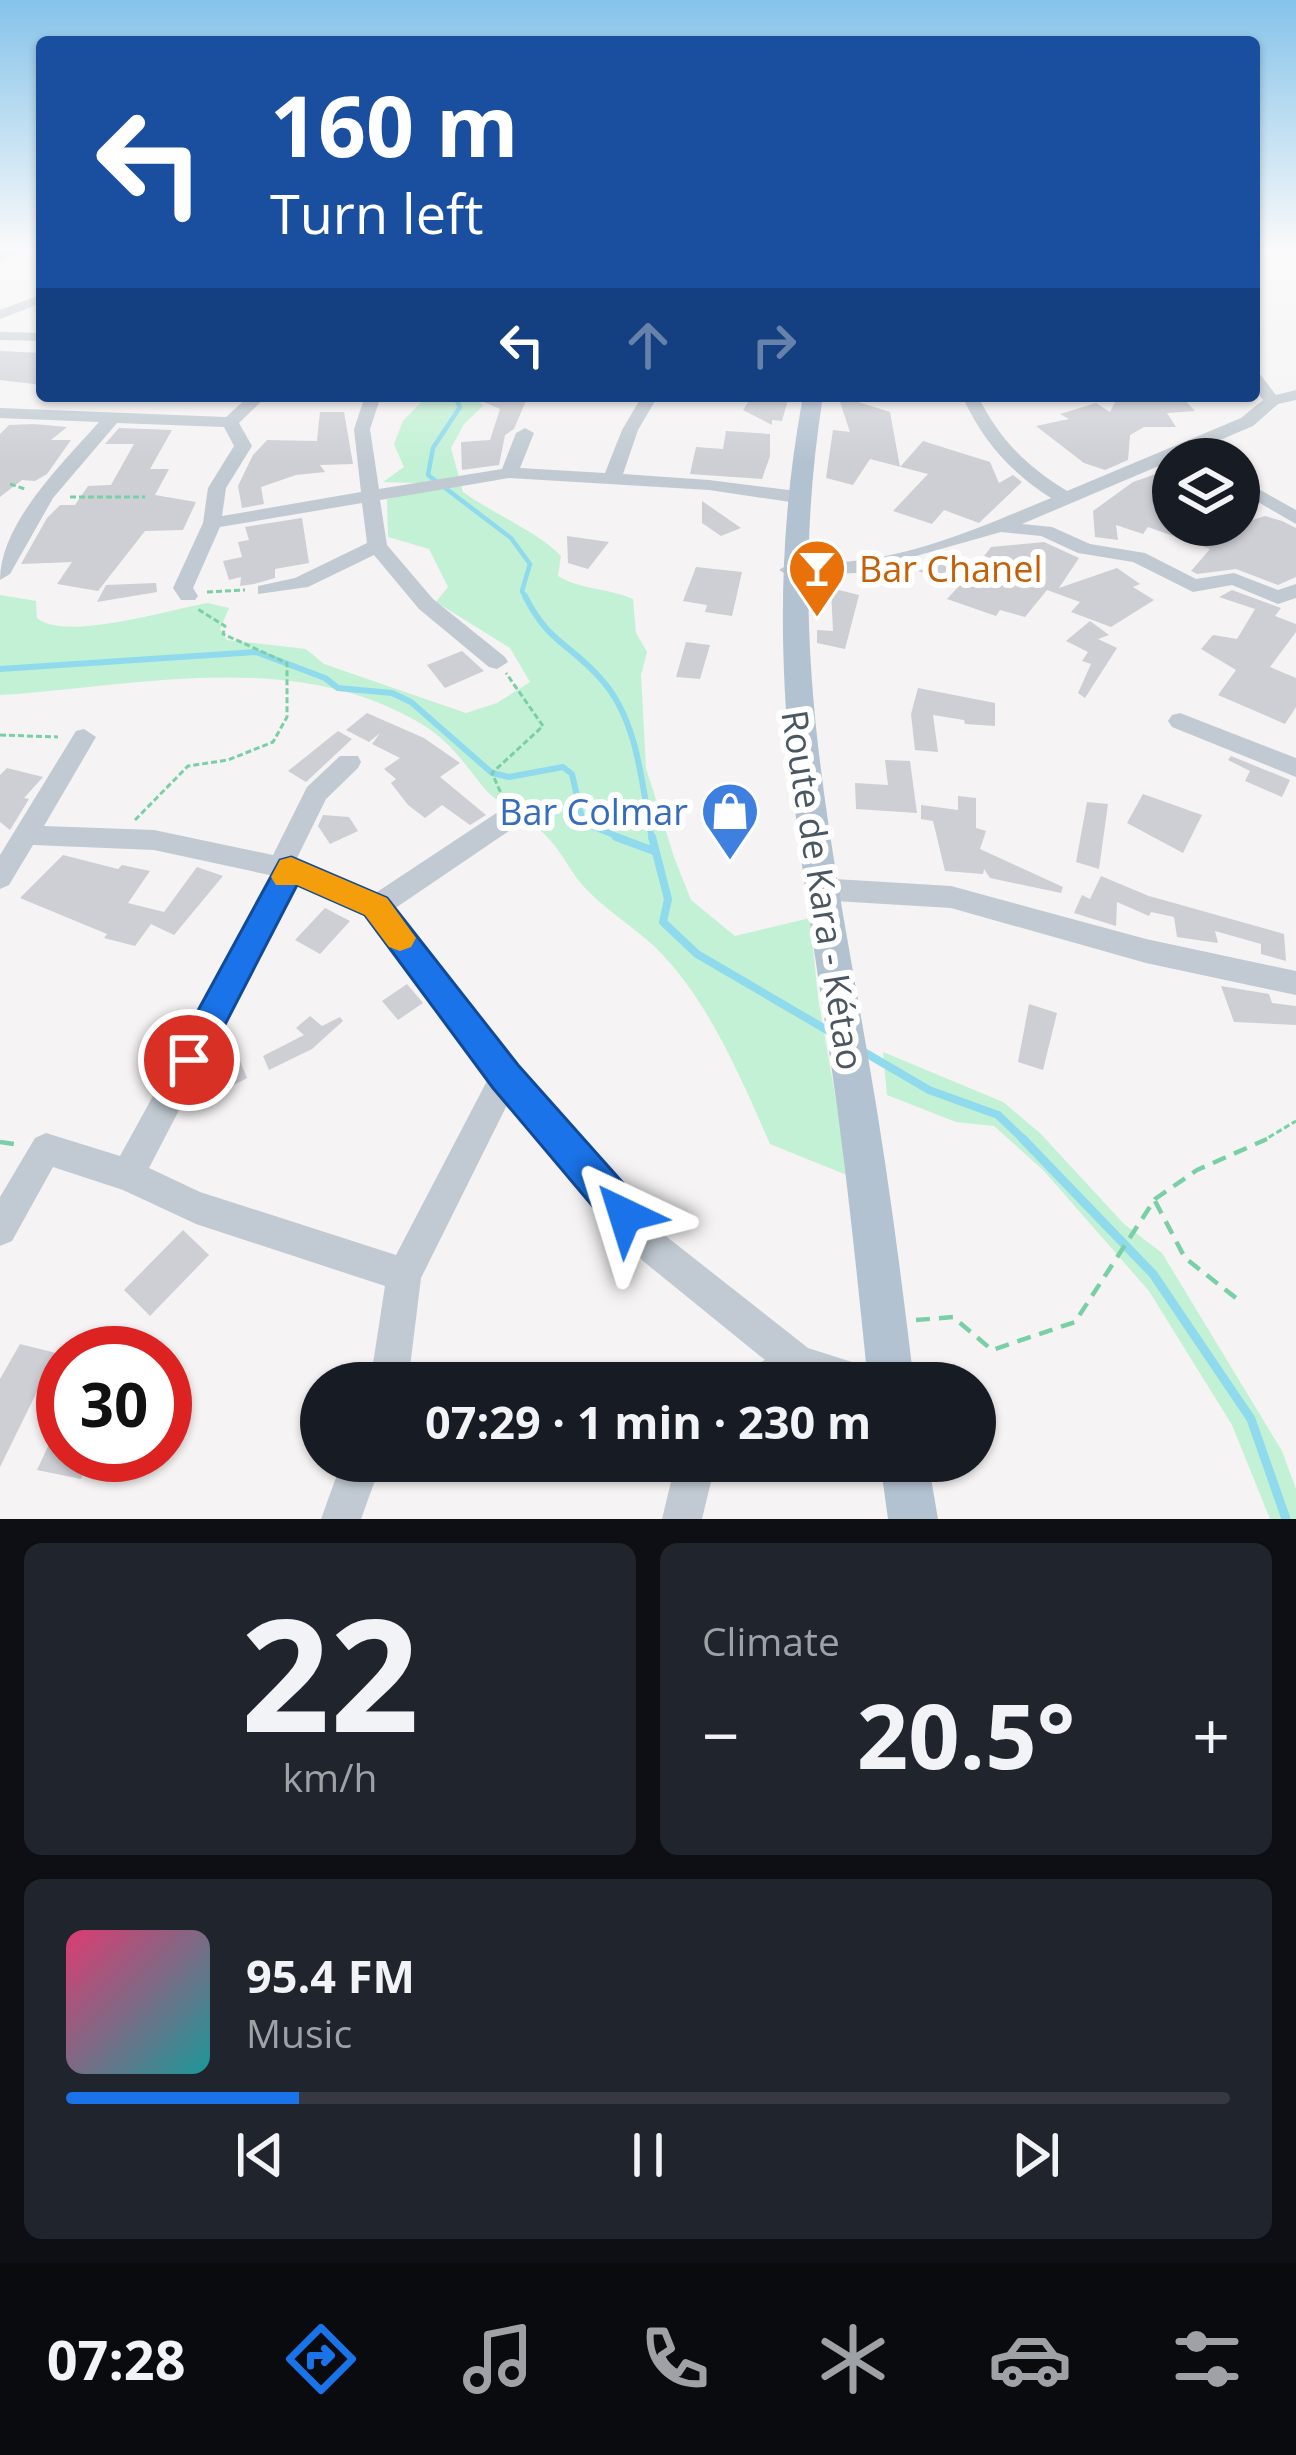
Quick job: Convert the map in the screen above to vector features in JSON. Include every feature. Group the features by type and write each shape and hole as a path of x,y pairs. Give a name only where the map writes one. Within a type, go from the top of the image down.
{"main road":[{"name":"Route de Kara - Kétao","path":"812,402 789,570 794,702 818,889 841,1003 869,1193 889,1362"},
{"path":"907,1482 913,1519"}],"street":[{"path":"0,337 36,337"},
{"path":"1260,385 1272,400"},
{"path":"1215,438 1247,422 1272,400 1296,395"},
{"path":"2,415 230,422 252,402"},
{"path":"372,402 362,429 377,546 426,604 497,662"},
{"path":"613,477 630,430 646,402"},
{"path":"973,402 1014,468 1066,499"},
{"path":"0,574 45,496 111,419"},
{"path":"188,596 183,588 212,523 217,488 243,446 230,422"},
{"path":"509,472 525,433"},
{"path":"789,570 856,567 998,527 1152,466"},
{"path":"212,523 509,472 613,477 797,497"},
{"path":"1260,496 1296,518"},
{"path":"998,527 1045,531 1085,549 1138,557 1193,586 1234,579 1278,598 1296,590"},
{"path":"265,590 301,583 377,546"},
{"path":"1180,721 1296,768"},
{"path":"0,878 84,737"},
{"path":"128,1175 285,868 316,793 350,762"},
{"path":"376,907 513,815"},
{"path":"29,836 154,840 285,868 376,907 506,1077 655,1250 797,1362"},
{"path":"818,889 951,897 1147,951 1296,983"},
{"path":"391,1362 404,1275 506,1077"},
{"path":"0,1229 46,1149 128,1175 196,1207 404,1275"},
{"path":"341,1519 354,1482"},
{"path":"682,1519 691,1482"}],"path":[{"path":"45,496 146,497"},
{"path":"118,839 188,766 228,760 266,746 278,736 288,711 287,666 264,649 223,634 225,626 196,609 188,596 265,590"},
{"path":"497,662 543,726 492,772 513,815"},
{"path":"0,735 84,737"},
{"path":"883,1313 903,1320 953,1317 992,1350 1075,1322 1154,1199 1197,1170 1273,1137 1296,1121"},
{"path":"1154,1199 1168,1232 1200,1279 1236,1298"}],"green space":[{"path":"421,402 480,402 483,406 464,424 451,448 463,492 552,548 561,556 558,576 633,599 636,633 647,652 641,675 646,768 691,900 735,936 810,918 818,997 849,1176 770,1144 722,1040 675,968 586,889 541,831 491,795 448,744 420,723 371,700 268,679 160,680 0,695 0,595 36,601 37,618 71,627 208,603 229,608 220,629 227,640 306,649 324,664 466,713 497,703 530,682 510,648 436,602 448,587 429,549 388,537 387,499 424,491 417,483 383,482 404,467 394,444 403,421"},
{"path":"883,1052 1003,1102 1040,1133 1124,1224 1162,1253 1282,1451 1296,1489 1296,1519 1270,1519 1232,1425 1149,1291 1044,1171 994,1126 956,1122 887,1095"}],"building":[{"path":"0,351 36,353 36,384 0,380"},
{"path":"484,402 525,402 514,429 505,435 499,465 462,470 461,442 490,440 500,409"},
{"path":"748,402 787,402 782,421 772,420 772,425 743,410"},
{"path":"840,402 890,412 900,467 870,459 853,485 826,478 833,430 850,432"},
{"path":"1115,402 1187,402 1195,411 1167,413 1176,427 1144,427 1130,435 1128,460 1105,470 1084,463 1036,426 1069,419 1060,414 1096,403 1110,412"},
{"path":"320,412 344,412 353,464 320,465 325,472 296,475 261,487 264,504 242,508 238,486 253,455 267,440 317,441"},
{"path":"9,425 67,427 51,440 71,440 47,474 35,481 22,480 0,497 0,434"},
{"path":"119,428 172,430 150,469 169,469 155,495 196,502 183,530 145,531 98,591 57,584 72,562 21,564 47,518 60,505 75,505 88,486 111,485 134,444 105,444"},
{"path":"726,431 770,434 770,456 762,479 690,474 696,447 723,449"},
{"path":"923,441 990,462 999,483 1013,475 1022,482 979,523 944,510 932,524 893,511 928,474 900,467"},
{"path":"1152,475 1152,528 1143,534 1116,525 1118,540 1095,537 1093,511 1133,482"},
{"path":"702,501 741,528 721,536 702,523"},
{"path":"302,518 309,563 275,569 275,578 254,584 240,586 241,577 229,580 223,561 242,557 238,542 249,540 245,527"},
{"path":"1260,518 1282,521 1296,528 1296,577 1278,585 1236,569 1191,571 1210,549 1202,546 1260,546"},
{"path":"567,536 609,542 588,569 568,563"},
{"path":"1044,542 1079,558 1059,588 1117,568 1140,584 1133,587 1154,600 1111,627 1071,612 1080,602 1047,590 1025,617 1000,610 996,616 947,599 958,587 918,571 955,558 972,572 991,547"},
{"path":"696,567 742,572 732,616 705,612 707,605 683,601"},
{"path":"156,583 157,592 97,602 106,585"},
{"path":"831,588 859,595 845,649 817,643 817,630 833,631"},
{"path":"1232,590 1281,608 1275,616 1296,624 1296,632 1270,667 1296,678 1296,707 1285,724 1218,695 1236,670 1201,649 1213,635 1237,639 1255,609 1219,597"},
{"path":"1090,621 1109,635 1098,639 1117,648 1085,698 1078,693 1091,664 1082,661 1088,652 1066,641"},
{"path":"686,642 710,645 700,679 676,677"},
{"path":"462,651 484,671 445,688 427,665"},
{"path":"918,688 995,703 995,726 933,715 938,752 915,750 911,714"},
{"path":"367,713 424,738 460,763 440,777 486,815 470,825 442,805 425,818 408,805 391,783 396,779 384,769 400,758 372,744 380,733 369,742 346,730"},
{"path":"338,731 352,739 306,782 288,771"},
{"path":"1231,756 1290,780 1282,797 1245,781 1250,771 1228,760"},
{"path":"885,760 910,761 917,813 856,809 855,783 888,785"},
{"path":"7,768 43,777 24,798 29,799 10,830 0,822 0,775"},
{"path":"1143,794 1202,815 1183,853 1127,823"},
{"path":"958,796 976,798 976,828 986,831 980,849 1063,887 1061,893 990,878 984,869 983,874 945,871 933,821 921,819 921,805 958,810"},
{"path":"1087,802 1108,804 1099,869 1076,862"},
{"path":"323,815 349,817 358,831 330,844 318,826"},
{"path":"63,855 118,869 122,865 150,871 128,903 164,912 197,867 223,876 174,935 151,924 135,946 104,938 107,934 20,898"},
{"path":"1101,876 1149,896 1284,934 1286,961 1261,954 1261,944 1215,931 1218,943 1177,937 1174,917 1151,912 1149,916 1117,902 1116,926 1074,913 1082,895 1090,899"},
{"path":"325,908 350,921 320,954 295,940"},
{"path":"407,984 423,1003 398,1020 382,1001"},
{"path":"1221,986 1269,994 1272,1003 1296,1006 1296,1025 1234,1022"},
{"path":"1029,1004 1057,1013 1043,1070 1018,1062"},
{"path":"310,1016 322,1026 340,1017 343,1021 312,1049 269,1070 263,1056 304,1035 296,1028"},
{"path":"235,1049 247,1078 209,1098 201,1077 209,1062"},
{"path":"183,1230 209,1255 150,1316 124,1290"},
{"path":"20,1344 36,1348 36,1394 0,1467 0,1379"}],"waterway":[{"path":"457,402 459,406"},
{"path":"458,403 460,407 433,448 428,475 511,538 530,564 522,591 526,599"},
{"path":"525,596 551,634 601,679 624,714 637,755 652,840"},
{"path":"0,669 256,652 325,678 338,688 392,693 411,702 492,773 509,777 563,767 572,774 583,823 627,840"},
{"path":"616,837 654,851"},
{"path":"652,837 668,899 663,922 697,954 832,1033"},
{"path":"864,1052 929,1090 998,1115 1024,1140"},
{"path":"1024,1140 1153,1274 1251,1419 1286,1519"}],"slow traffic":[{"path":"287,877 291,869 376,907 400,938"}],"place":[{"name":"Bar Chanel","path":"817,619"},
{"name":"Bar Colmar","path":"730,862"}],"route":[{"path":"189,1060 291,869 376,907 506,1077 625,1215"}]}
